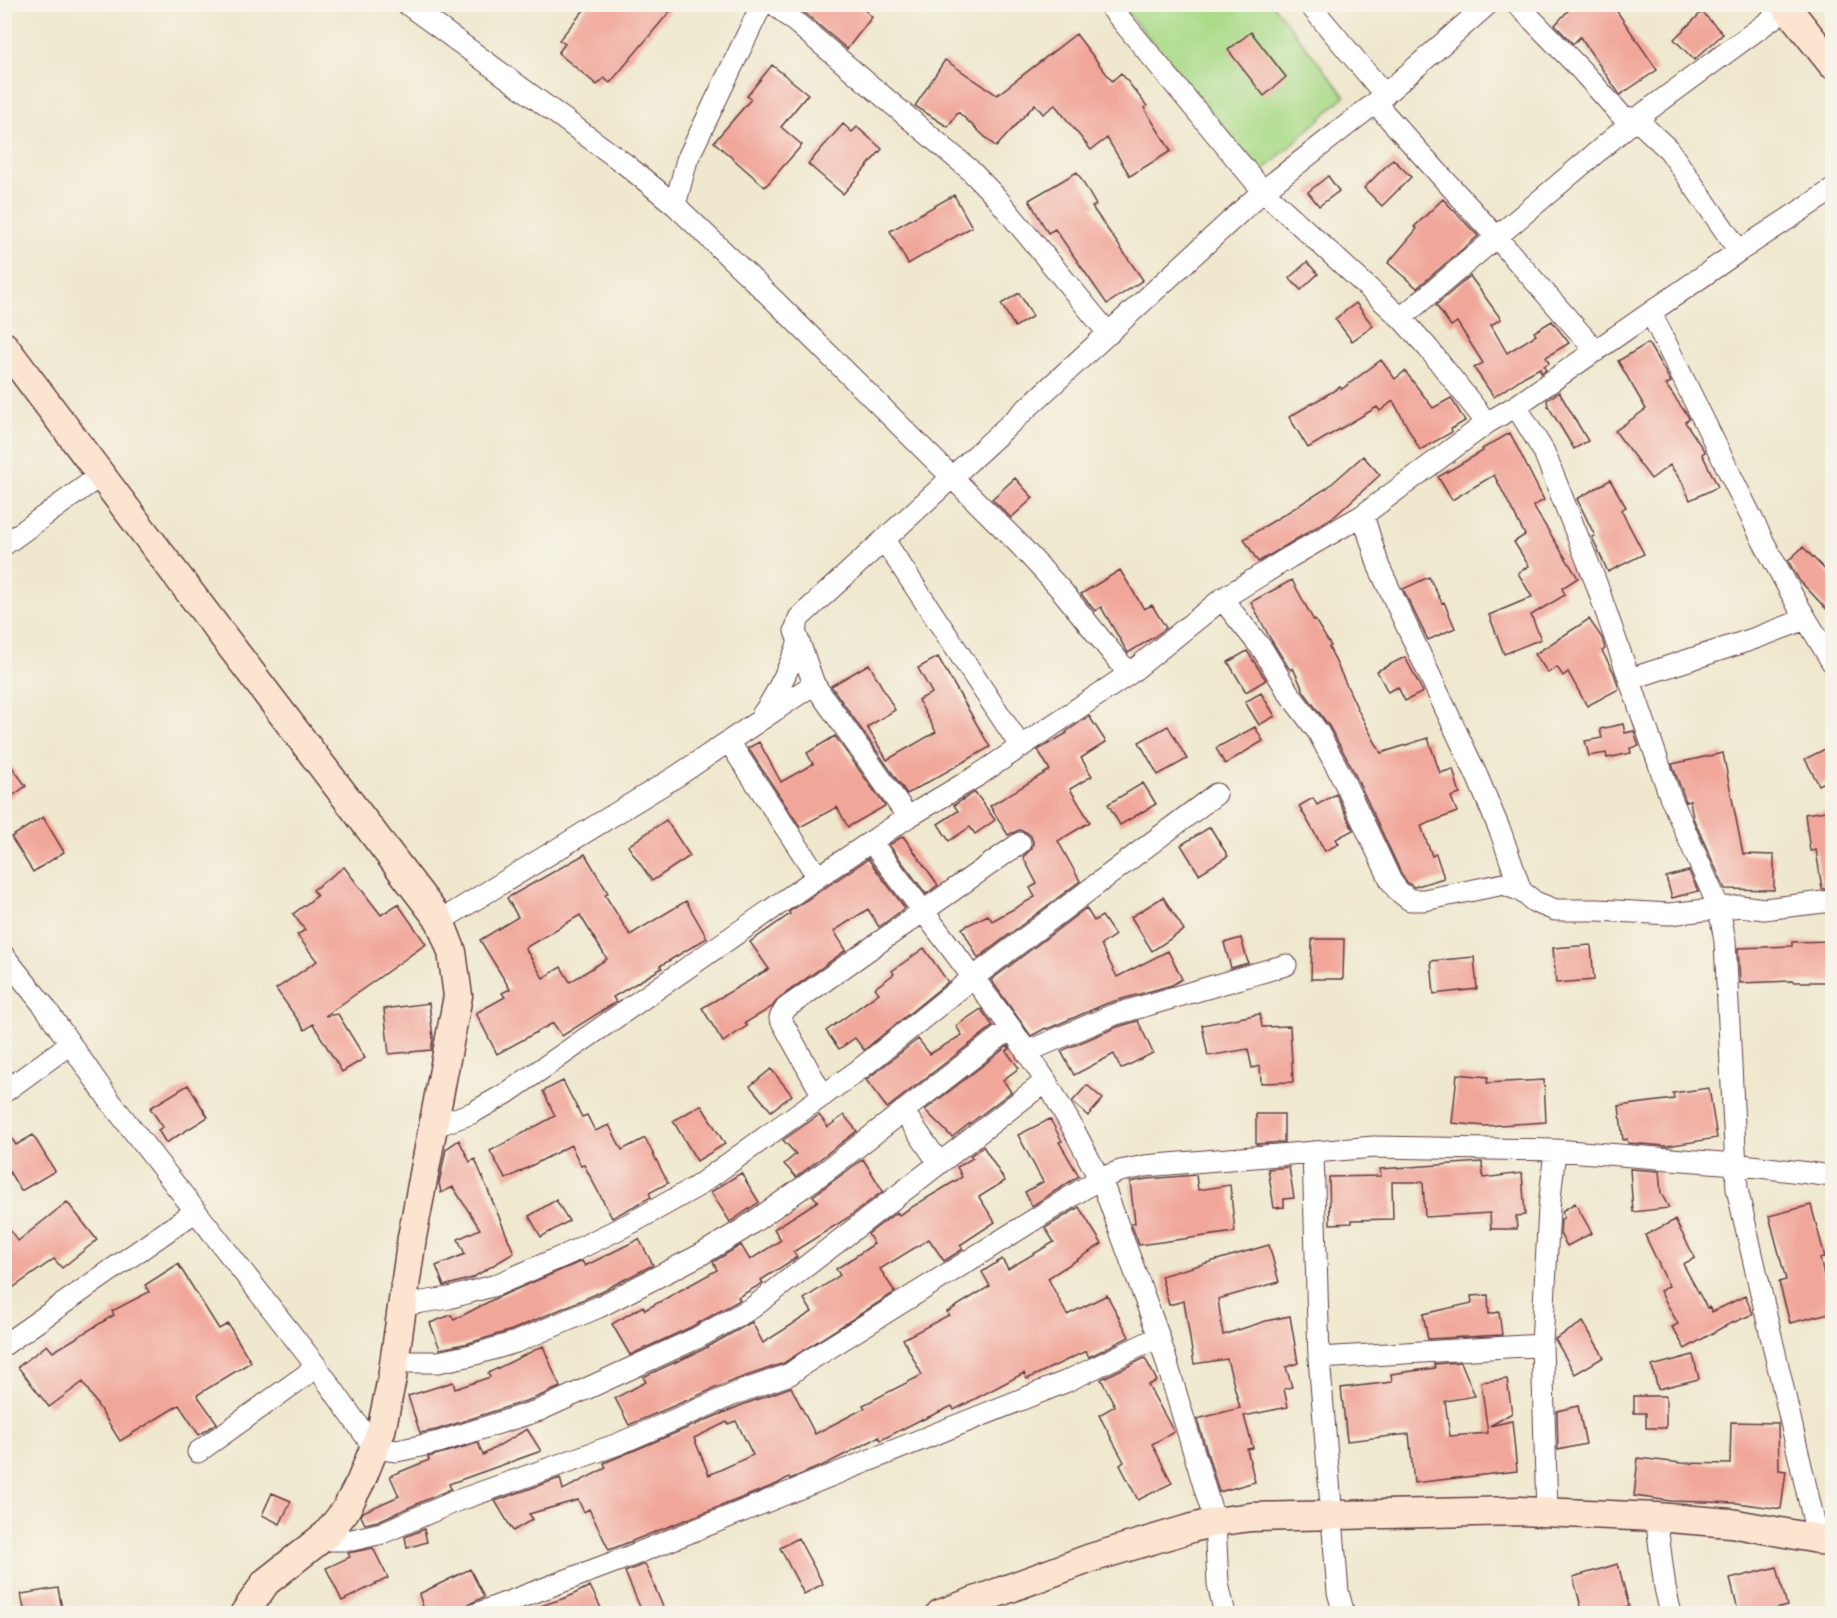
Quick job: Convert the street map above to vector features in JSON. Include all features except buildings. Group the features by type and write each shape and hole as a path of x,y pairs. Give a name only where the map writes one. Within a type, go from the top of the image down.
{"street":[{"path":"407,4 624,164 675,205 1017,542 1062,591 1129,674"},
{"path":"675,205 687,160 762,4"},
{"path":"774,4 969,169 996,197 1108,334"},
{"path":"1108,4 1263,191 1401,318 1428,348 1487,423"},
{"path":"1309,4 1380,99 1596,351"},
{"path":"908,817 814,684 795,631 799,618 1263,191 1380,99 1488,4"},
{"path":"1517,4 1622,116 1636,119 1669,150 1739,250"},
{"path":"1401,318 1636,119 1785,6 1833,64"},
{"path":"433,1127 472,1113 507,1093 818,877 908,817 977,776 1129,674 1222,599 1363,515 1487,423 1516,406 1739,250 1833,190"},
{"path":"1651,313 1763,540 1806,619 1833,662"},
{"path":"4,346 440,921 452,952 458,996 412,1237 394,1362 381,1431 361,1481 345,1511 327,1534 266,1582 244,1614"},
{"path":"949,1612 986,1605 1091,1558 1215,1522 1251,1517 1519,1512 1656,1517 1731,1522 1825,1542 1737,1189 1725,941 1719,908 1670,796 1595,579 1544,452 1516,406"},
{"path":"4,545 101,475"},
{"path":"1363,515 1379,567 1478,777 1521,891"},
{"path":"884,540 1021,747"},
{"path":"1222,599 1263,650 1288,692 1318,732 1398,891 1410,900 1424,900 1504,884 1521,891 1547,909 1555,910 1669,914 1741,906 1764,909 1833,901"},
{"path":"1630,679 1753,639 1806,619"},
{"path":"754,725 771,702 799,642"},
{"path":"440,921 677,776 814,684"},
{"path":"729,742 818,877"},
{"path":"402,1305 449,1298 496,1285 570,1254 696,1187 860,1069 974,977 1216,794"},
{"path":"872,843 1011,1028 1074,1130 1105,1190 1159,1337 1215,1522 1218,1584 1225,1614"},
{"path":"823,1096 780,1018 786,1008 1020,843"},
{"path":"4,956 110,1101 317,1367 374,1448 397,1451 439,1442 540,1410 696,1338 752,1308 1046,1082"},
{"path":"1026,1052 1113,1015 1286,965"},
{"path":"394,1362 438,1362 472,1356 516,1342 599,1306 700,1255 742,1230 826,1171 1011,1028"},
{"path":"4,1092 70,1044"},
{"path":"903,1111 939,1163"},
{"path":"319,1540 352,1540 381,1533 454,1502 618,1444 737,1393 790,1374 1099,1179 1120,1171 1145,1166 1374,1147 1555,1150 1735,1164 1833,1176"},
{"path":"1547,1513 1542,1345 1549,1208 1555,1150"},
{"path":"1313,1152 1319,1358 1338,1592 1344,1614"},
{"path":"4,1345 196,1211"},
{"path":"476,1614 628,1557 1065,1382 1159,1337"},
{"path":"1319,1358 1542,1345"},
{"path":"198,1452 317,1367"},
{"path":"1656,1517 1665,1588 1671,1614"}],"green space":[{"path":"1121,5 1273,5 1345,96 1262,172"}]}
